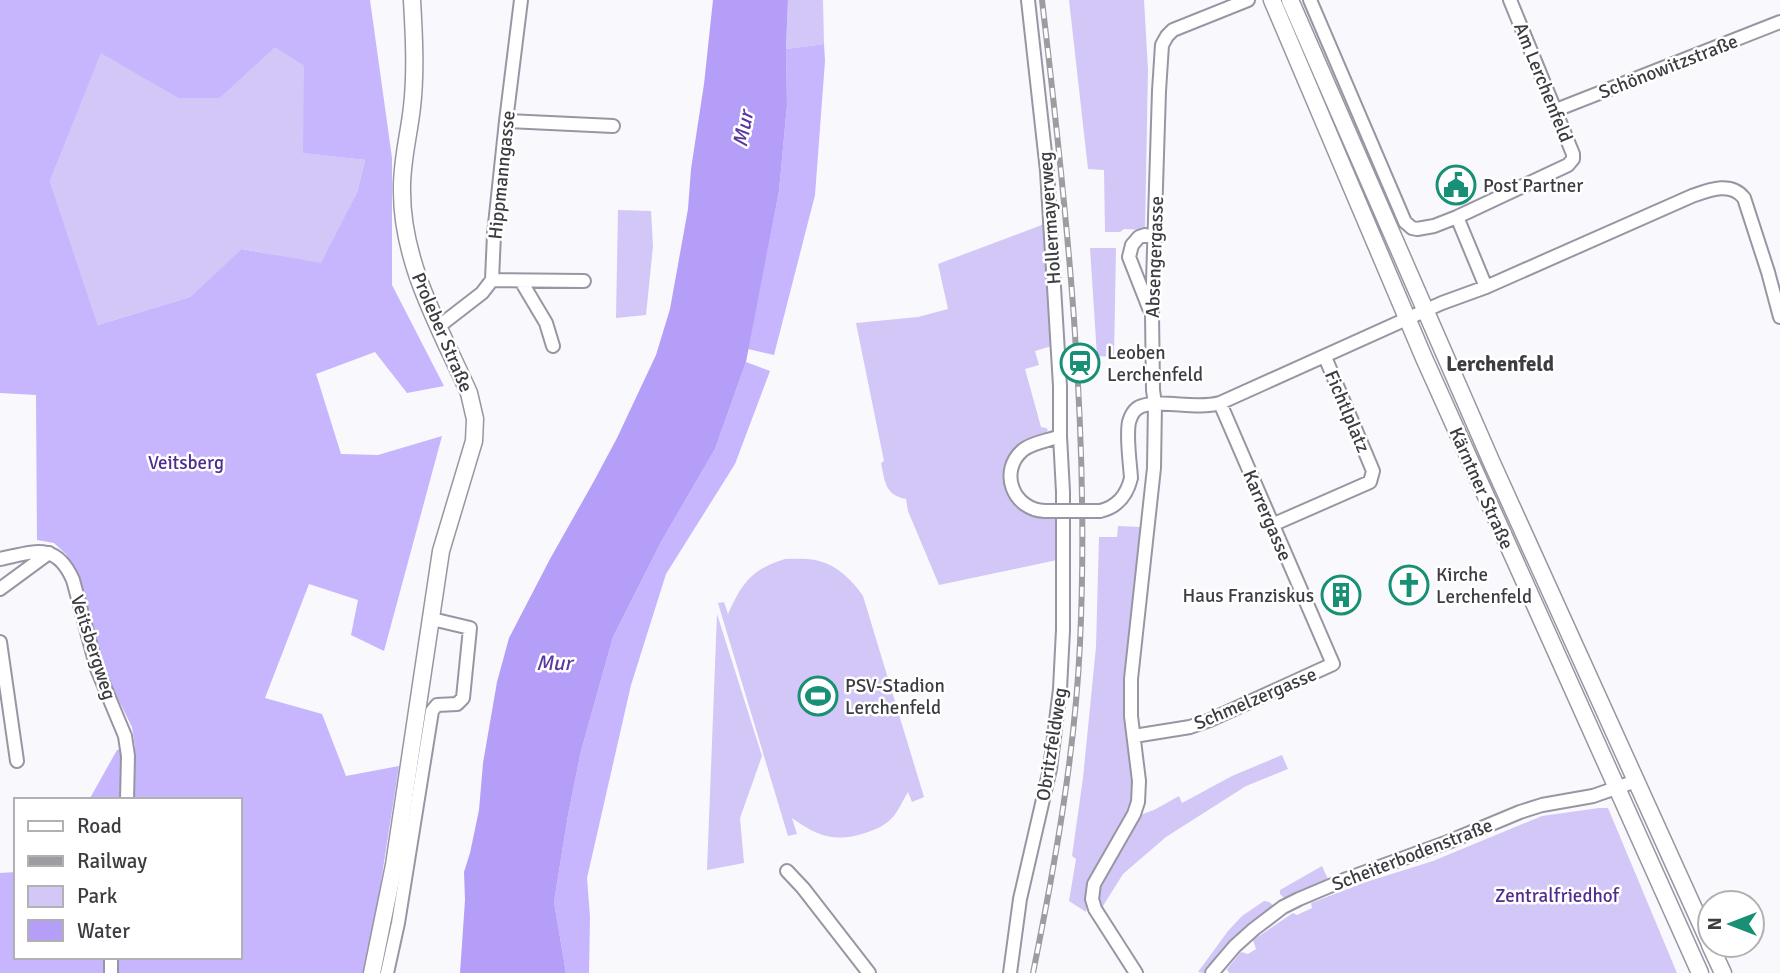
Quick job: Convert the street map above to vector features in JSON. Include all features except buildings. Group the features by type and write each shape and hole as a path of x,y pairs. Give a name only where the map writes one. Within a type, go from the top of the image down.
{"main road":[{"name":"Proleber Straße","path":"372,973 394,865 441,551 470,457 475,429 469,393 422,286 404,216 403,168 414,94 412,0"},
{"name":"Kärntner Straße","path":"1272,0 1556,664 1617,788 1700,973"},
{"name":"Kärntner Straße","path":"1290,0 1425,311 1696,914"}],"street":[{"name":"Hippmanngasse","path":"492,280 494,234 521,0"},
{"name":"Hollermayerweg","path":"1028,0 1047,171 1060,386 1060,436"},
{"name":"Absengergasse","path":"1134,736 1131,679 1154,468 1152,314 1162,44 1173,30 1248,0"},
{"name":"Am Lerchenfeld","path":"1310,0 1405,222 1412,228 1421,229 1457,218 1570,164 1573,159 1556,110 1510,0"},
{"name":"Schönowitzstraße","path":"1556,110 1780,22"},
{"path":"506,121 613,126"},
{"path":"1408,319 1692,196 1727,188 1735,190 1744,198 1769,272 1780,317"},
{"path":"1457,218 1486,287"},
{"path":"1152,314 1129,257 1132,245 1139,237 1145,235 1154,238"},
{"path":"438,327 482,293 492,280 584,281"},
{"path":"521,281 545,323 553,346"},
{"name":"Fichtlplatz","path":"1155,404 1208,407 1220,403 1408,319"},
{"name":"Fichtlplatz","path":"1272,525 1370,482 1373,477 1373,471 1325,357"},
{"name":"Karrergasse","path":"1220,403 1333,664"},
{"path":"1060,436 1028,447 1017,457 1011,471 1012,487 1019,500 1032,509 1100,511 1116,505 1129,486 1130,419 1140,406 1155,404"},
{"name":"Obritzfeldweg","path":"1010,973 1020,899 1050,769 1060,688 1064,547 1060,436"},
{"path":"0,559 30,551 49,553"},
{"path":"0,589 49,553"},
{"name":"Veitsbergweg","path":"49,553 67,567 73,580 97,669 125,736 128,756 127,798"},
{"path":"387,973 432,711 437,705 457,704 463,698 471,628 432,619"},
{"path":"0,642 17,761"},
{"name":"Schmelzergasse","path":"1134,736 1190,727 1210,720 1333,664"},
{"path":"1134,736 1139,781 1138,802 1134,814 1094,884 1092,899 1101,920 1136,973"},
{"name":"Scheiterbodenstraße","path":"1212,973 1254,929 1283,907 1299,899 1520,812 1542,805 1593,796 1636,781"},
{"path":"788,871 869,973"}],"green space":[{"name":"Veitsberg","path":"0,0 370,0 392,158 392,285 444,386 407,393 375,352 316,374 341,454 378,455 442,436 384,651 351,635 358,600 309,584 265,698 322,714 346,776 399,766 377,907 363,973 0,973 0,873 14,872 14,959 242,959 242,798 90,798 117,750 135,747 132,727 112,687 95,636 90,611 67,555 54,543 37,540 36,395 0,393","holes":["275,47 304,66 303,153 365,160 357,192 321,263 242,249 190,297 98,325 50,181 101,53 178,98 220,98"]},
{"path":"788,0 823,0 824,44 786,49"},
{"path":"1069,0 1144,0 1148,69 1145,230 1105,232 1104,170 1088,169"},
{"path":"824,44 815,195 774,355 748,349 779,191 787,105 786,49"},
{"path":"275,46 304,66 304,153 365,160 357,192 321,264 243,249 190,297 98,325 50,181 101,52 178,98 220,98"},
{"path":"618,210 651,211 653,246 646,315 616,318"},
{"path":"1047,223 1052,346 1035,351 1039,365 1025,369 1041,427 1048,430 1006,467 1005,479 1010,499 1016,506 1033,516 1055,519 1057,560 939,585 908,511 906,499 890,491 885,482 881,463 884,461 856,323 918,317 948,309 938,264"},
{"path":"1090,248 1116,248 1114,357 1097,356"},
{"path":"746,362 770,371 735,464 666,574 631,685 587,878 590,917 589,973 566,973 554,902 581,751 613,637 661,542 715,449"},
{"path":"1118,526 1141,527 1134,603 1133,807 1090,885 1086,912 1069,901 1076,859 1072,856 1096,647 1099,537 1117,537"},
{"path":"785,559 826,563 849,579 863,596 924,797 912,802 908,792 887,822 854,836 827,836 792,818 797,834 788,836 718,603 724,602 728,614 749,579 764,567"},
{"path":"717,614 762,756 740,818 744,863 707,870"},
{"path":"1282,755 1288,769 1246,786 1166,837 1123,874 1103,906 1119,947 1095,895 1140,815 1179,796 1182,803 1232,776"},
{"name":"Zentralfriedhof","path":"1608,808 1677,973 1229,973 1227,969 1241,952 1248,954 1256,949 1253,940 1293,913 1297,915 1312,908 1311,903 1433,861 1542,816"},
{"path":"1322,866 1328,879 1284,898 1280,894 1280,890"},
{"path":"1264,901 1273,905 1229,942 1204,973 1198,972 1228,931 1242,916"}],"water":[{"name":"Mur","path":"713,0 788,0 787,105 779,191 746,362 715,449 661,542 613,637 581,751 554,902 566,973 460,973 465,900 464,872 479,810 483,763 497,682 509,638 617,438 656,355 670,309 688,209"}],"railway":[{"path":"1033,973 1056,850 1074,726 1082,563 1082,482 1074,321 1042,0"}],"place":[{"name":"Post Partner","path":"1456,185"},
{"name":"Leoben Lerchenfeld","path":"1080,363"},
{"name":"Kirche Lerchenfeld","path":"1409,585"},
{"name":"Haus Franziskus","path":"1341,595"},
{"name":"PSV-Stadion Lerchenfeld","path":"818,696"}],"district":[{"name":"Lerchenfeld","path":"1500,364"}]}
